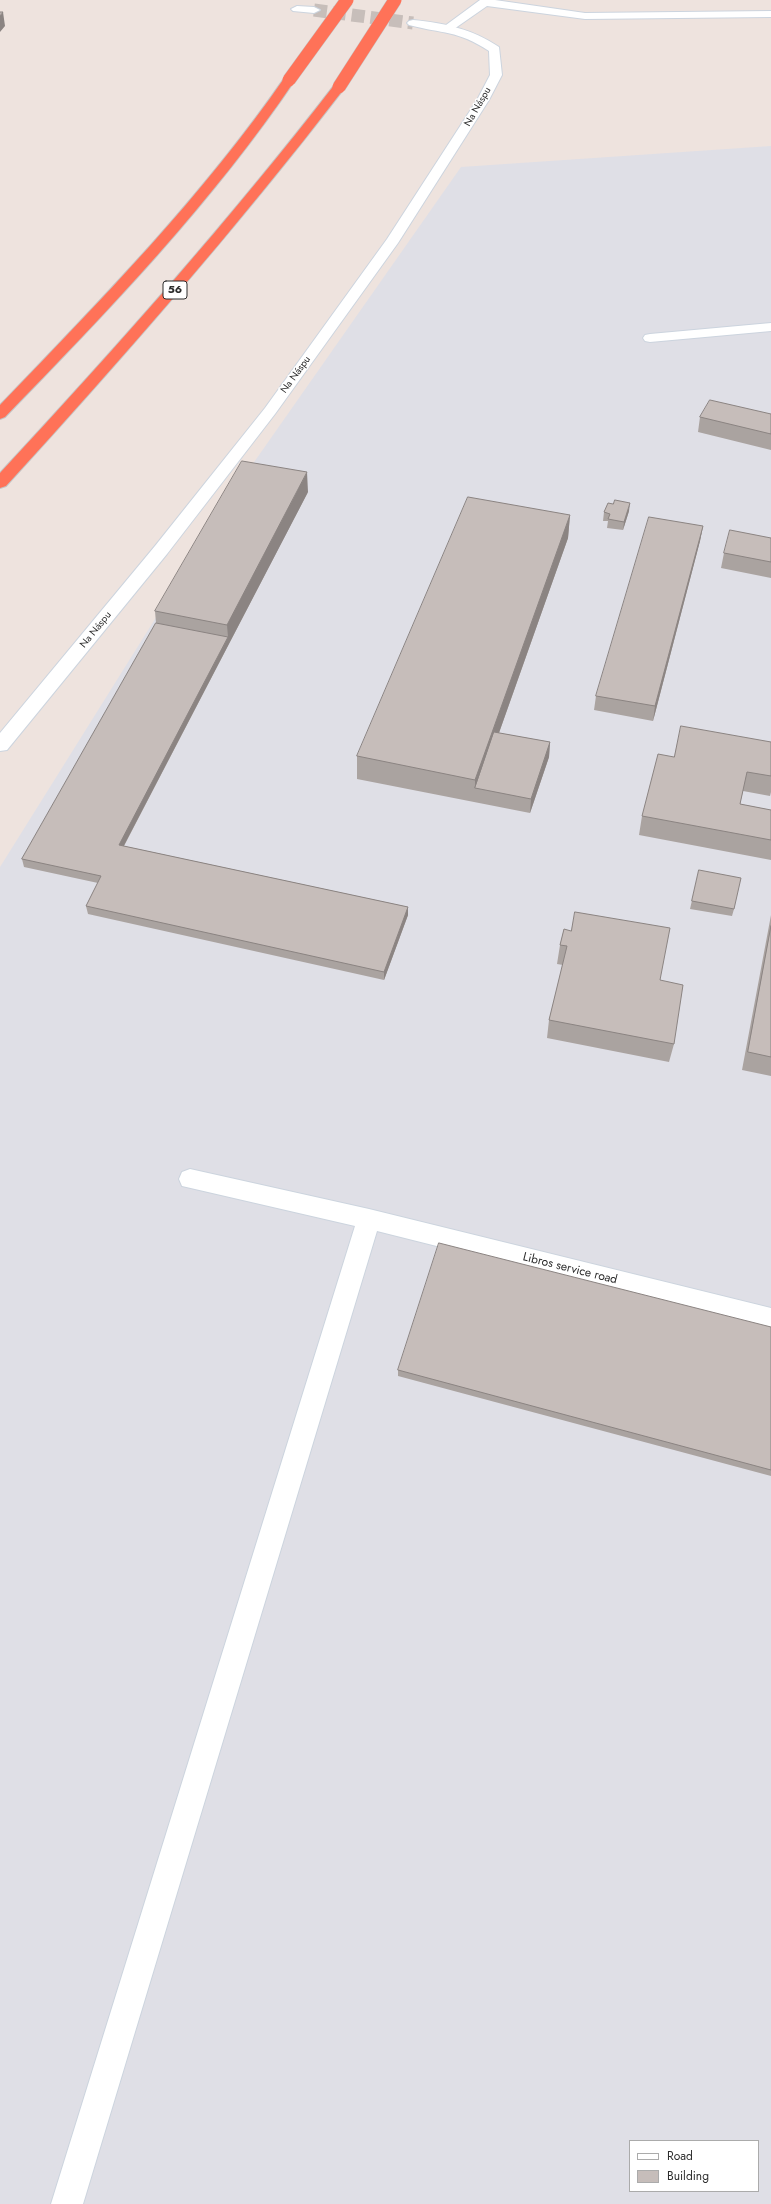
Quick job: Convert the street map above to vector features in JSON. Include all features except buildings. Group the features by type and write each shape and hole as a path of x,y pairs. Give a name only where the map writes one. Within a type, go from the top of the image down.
{"highway":[{"path":"0,414 127,279 202,194 265,116 288,80 347,0"},
{"name":"56","path":"0,483 91,385 177,288 250,200 339,87 395,0"}],"street":[{"path":"450,27 485,2 585,16 771,14"},
{"path":"297,9 314,10"},
{"name":"Na Náspu","path":"0,745 151,562 270,411 393,240 483,100 496,75 495,50 478,38 450,27 413,23"},
{"path":"650,338 771,327"},
{"name":"Libros service road","path":"190,1179 369,1219 771,1320"},
{"path":"67,2204 369,1219"}],"shaded area":[{"path":"771,146 771,2204 0,2204 0,867 245,475 461,167"}],"tunnel":[{"path":"314,10 413,23"}]}
